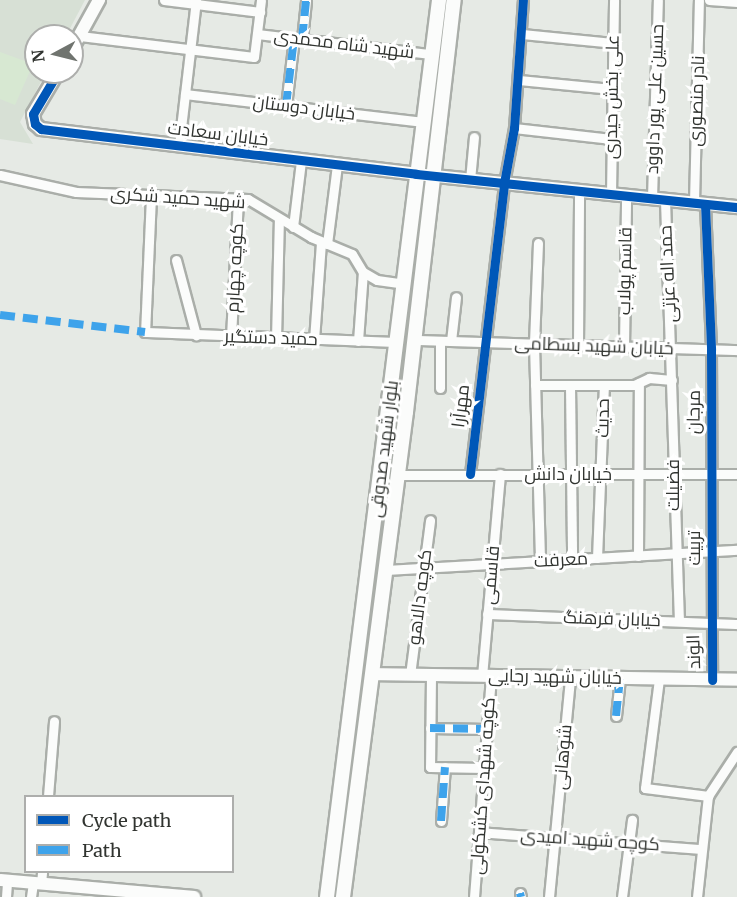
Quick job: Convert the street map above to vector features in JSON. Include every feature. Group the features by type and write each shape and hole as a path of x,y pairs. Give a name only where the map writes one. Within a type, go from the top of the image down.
{"main road":[{"name":"بلوار شهید صدوقی","path":"327,897 439,0"},
{"name":"بلوار شهید صدوقی","path":"343,897 415,340 454,0"}],"street":[{"path":"84,28 99,0"},
{"path":"164,0 196,2 260,12"},
{"path":"84,36 254,57 261,0"},
{"path":"286,106 306,0"},
{"name":"مهرآرا","path":"470,474 504,183 514,128 524,0"},
{"name":"علی بخش حیدری","path":"610,194 614,0"},
{"name":"حسین علی پور داوود","path":"658,0 659,199"},
{"name":"نادر منصوری","path":"699,0 700,203 711,350"},
{"path":"709,0 737,2"},
{"path":"179,145 196,2"},
{"name":"شهید شاه محمدی","path":"257,34 431,54"},
{"path":"522,34 613,43"},
{"path":"519,80 612,88"},
{"name":"خیابان سعادت","path":"51,84 36,108 33,119 41,129 416,174 737,207"},
{"name":"خیابان دوستان","path":"185,94 423,122"},
{"path":"514,128 611,139"},
{"path":"470,180 474,137"},
{"path":"293,227 301,161"},
{"path":"314,340 324,243 337,165"},
{"name":"شهید حمید شکری","path":"0,175 75,192 248,199 293,227 352,254 363,272 377,280 404,284"},
{"path":"578,345 579,191"},
{"name":"حمید دستگیر","path":"151,195 145,332 276,339 397,342"},
{"name":"قاسم پولاب","path":"624,347 626,196"},
{"name":"کوچه چهارم","path":"231,337 238,198"},
{"name":"حمد اله عزتی","path":"659,199 672,348"},
{"path":"276,339 279,219"},
{"path":"538,243 534,344 540,561"},
{"path":"176,260 196,335"},
{"path":"358,341 363,272"},
{"path":"451,341 456,297"},
{"name":"خیابان شهید بسطامی","path":"415,340 737,350"},
{"path":"440,341 440,388"},
{"name":"فضیلت","path":"672,348 674,554 678,621"},
{"name":"مرجان","path":"710,474 711,350"},
{"path":"535,385 639,383 649,378 672,380"},
{"path":"638,556 636,474 639,383"},
{"path":"570,385 573,474 572,560"},
{"name":"حدیث","path":"597,558 603,474 604,385"},
{"name":"قاسمی","path":"486,676 487,614 500,474"},
{"name":"تربیت","path":"710,474 710,622"},
{"name":"خیابان دانش","path":"398,475 737,474"},
{"name":"کوچه دالاهو","path":"410,675 430,520"},
{"name":"معرفت","path":"386,570 737,550"},
{"name":"خیابان فرهنگ","path":"487,614 737,624"},
{"name":"الوند","path":"710,622 711,680"},
{"name":"خیابان شهید رجایی","path":"373,674 737,680"},
{"path":"431,675 430,766 484,768"},
{"name":"کوچه شهدای کشکولی","path":"474,897 487,729 486,676"},
{"name":"شوهانی","path":"549,897 570,677"},
{"path":"616,716 620,678"},
{"path":"659,679 645,788 708,796"},
{"path":"48,795 54,721"},
{"path":"430,728 487,729"},
{"path":"697,897 700,849 708,796 737,753"},
{"path":"441,821 445,767"},
{"path":"622,897 632,820"},
{"name":"کوچه شهید امیدی","path":"479,832 700,849"},
{"path":"32,897 39,879"},
{"path":"6,897 3,880 39,879 128,894 194,897"}],"shaded area":[{"path":"0,0 85,0 72,24 24,24 24,84 40,84 20,122 33,144 0,139"}],"green space":[{"path":"0,52 24,61 24,84 15,105 0,99"}],"marked path":[{"path":"302,39 306,0"},
{"path":"286,106 294,38"},
{"path":"0,315 145,332"},
{"path":"616,716 620,678"},
{"path":"430,728 487,729"},
{"path":"441,821 445,767"},
{"path":"520,893 521,897"}],"cycle path":[{"path":"470,474 504,183 514,128 523,0"},
{"path":"51,84 33,114 35,124 41,129 416,174 737,207"},
{"path":"705,204 711,350 712,680"}]}
